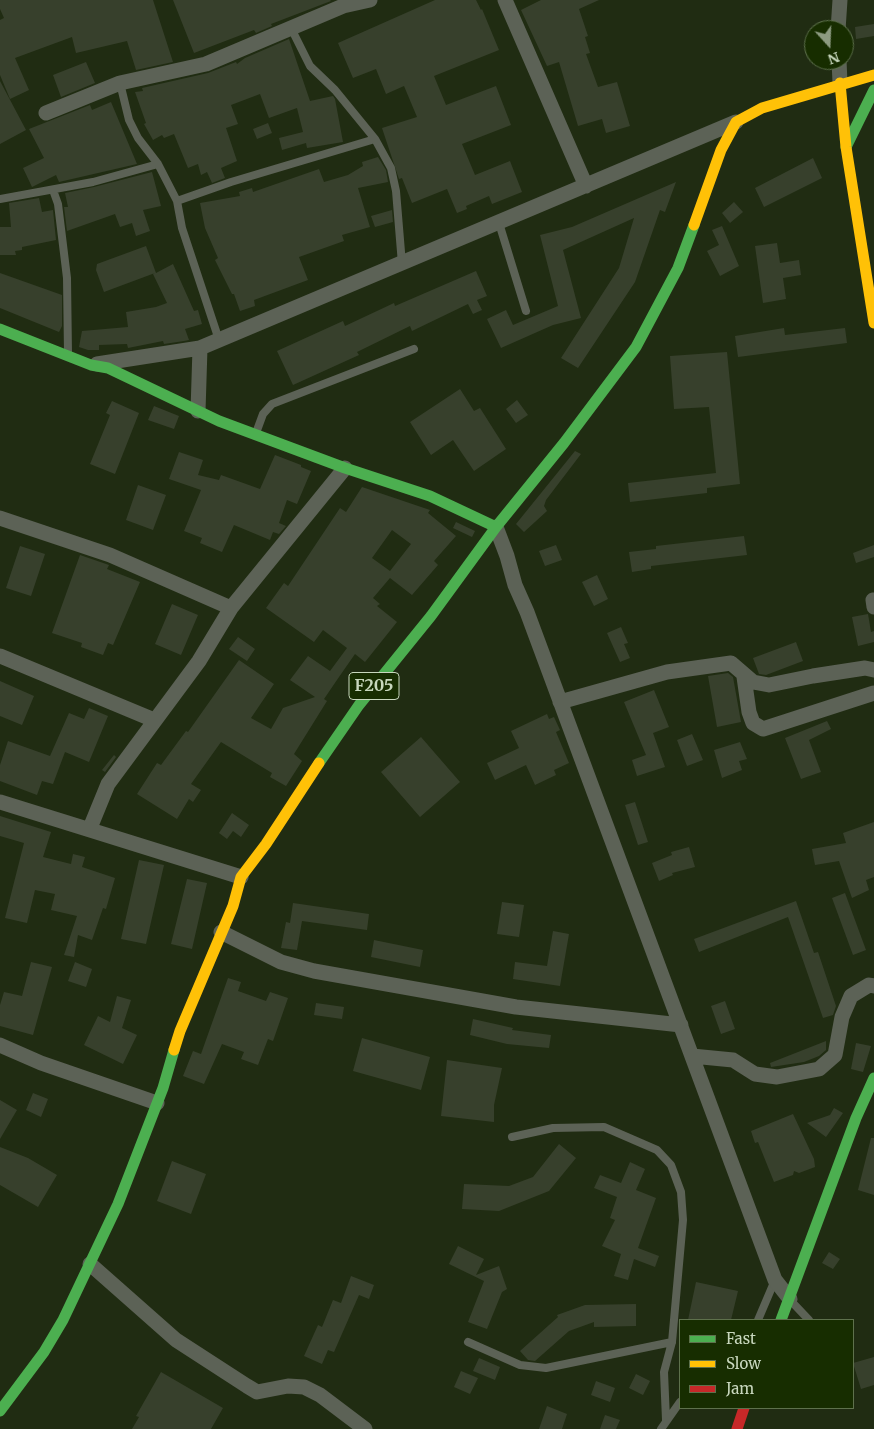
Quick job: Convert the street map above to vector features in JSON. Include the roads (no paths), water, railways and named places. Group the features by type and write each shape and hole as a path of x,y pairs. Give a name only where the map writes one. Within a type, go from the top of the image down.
{"main road":[{"path":"736,122 762,108 840,83 874,75"},
{"path":"840,83 846,147 874,321"},
{"path":"846,147 874,90"},
{"name":"F205","path":"0,1411 44,1352 63,1320 118,1204 157,1103 180,1031 221,932 234,906 241,877 266,844 359,705 431,616 496,527 564,443 641,339 678,268 721,150 736,122"},
{"path":"0,329 92,365 108,368 198,411 345,468 430,496 496,527"},
{"path":"781,1319 856,1118 874,1078"},
{"path":"737,1429 744,1409"}],"street":[{"path":"46,113 120,83 206,64 343,6 370,0"},
{"path":"505,0 586,186"},
{"path":"839,20 840,0"},
{"path":"839,70 840,83"},
{"path":"92,365 200,348 736,122"},
{"path":"198,411 200,348"},
{"path":"90,828 108,784 199,661 231,608 345,468"},
{"path":"0,518 110,555 231,608"},
{"path":"496,527 515,585 527,612 775,1280 790,1299"},
{"path":"0,656 154,720"},
{"path":"560,702 667,672 731,663 738,667 744,677 749,712 753,723 764,729 775,727 874,693"},
{"path":"744,677 753,682 769,685 864,668 874,670"},
{"path":"0,802 31,813 90,828 241,877"},
{"path":"221,932 280,962 314,971 516,1007 681,1025"},
{"path":"692,1056 732,1060 755,1074 777,1077 819,1069 835,1055 842,1017 851,996 869,985 874,986"},
{"path":"0,1045 40,1062 157,1103"},
{"path":"90,1264 176,1340 257,1392 288,1386 304,1387 320,1395 365,1429"}],"lane":[{"path":"291,28 310,66 335,90 375,140 391,168 396,191 402,264"},
{"path":"120,83 129,120 138,138 158,164 177,201 182,228 219,340"},
{"path":"177,201 231,182 375,140"},
{"path":"0,199 93,182 158,164"},
{"path":"53,190 58,204 67,278 68,356"},
{"path":"498,223 526,311"},
{"path":"256,433 264,414 272,404 414,349"},
{"path":"512,1137 553,1128 604,1127 657,1150 671,1165 681,1192 683,1220 672,1342 664,1372 666,1420"},
{"path":"758,1319 775,1280"},
{"path":"790,1299 808,1319"},
{"path":"468,1342 520,1365 546,1368 672,1342"},
{"path":"661,1429 679,1403"}]}
